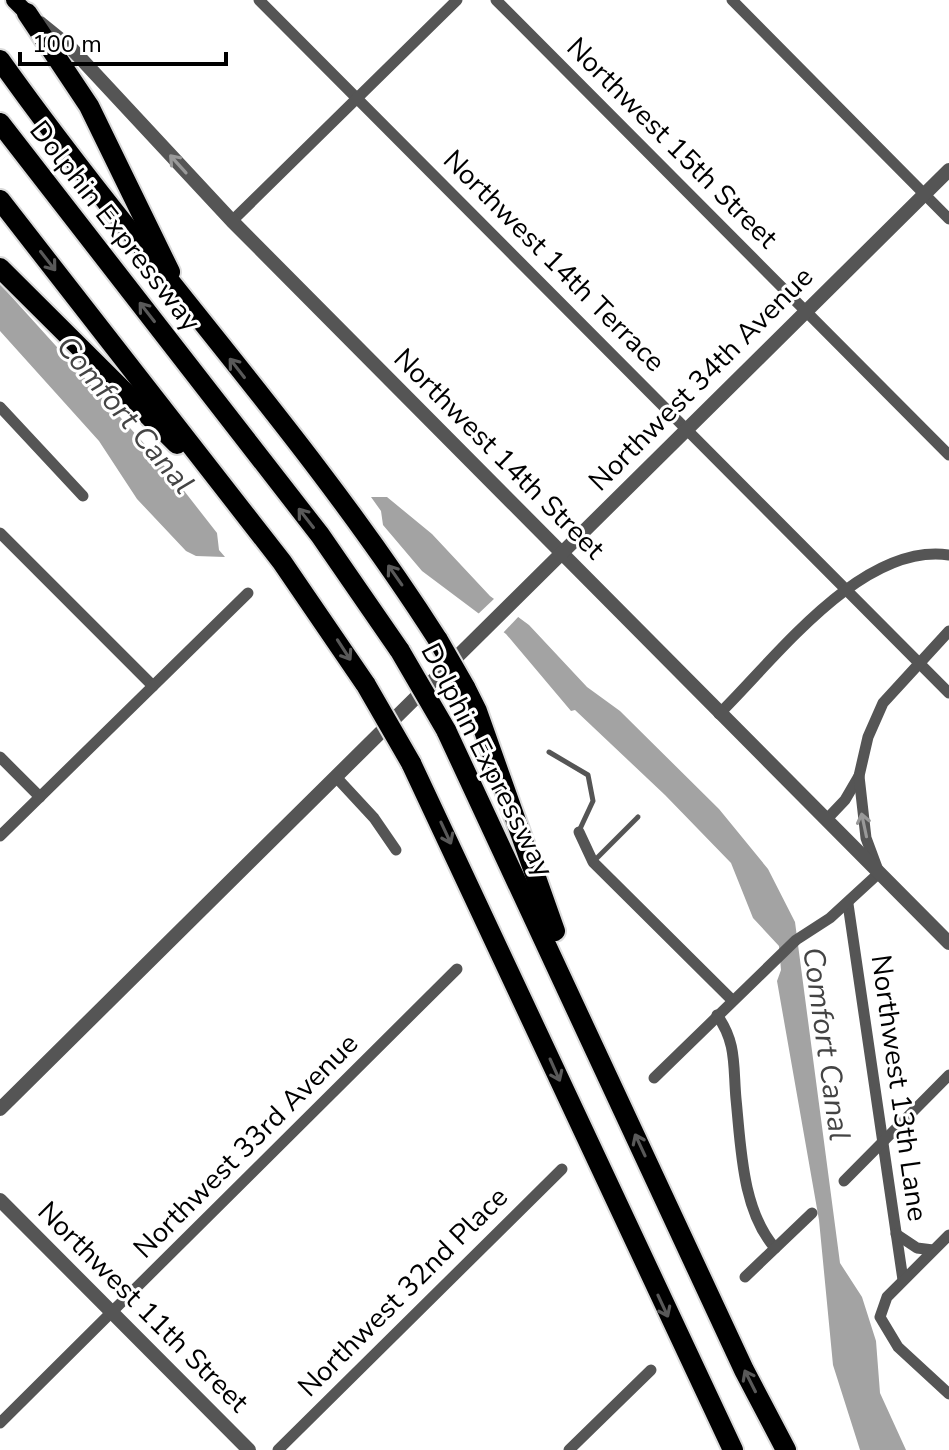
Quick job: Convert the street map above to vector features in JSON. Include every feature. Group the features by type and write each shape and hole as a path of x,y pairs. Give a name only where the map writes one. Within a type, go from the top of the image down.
{"highway":[{"path":"20,6 89,106 179,290"},
{"path":"0,60 117,219 179,290 371,540 438,640 477,711 597,1051"},
{"name":"Dolphin Expressway","path":"0,123 328,546 400,651 446,730 744,1370 786,1450"},
{"path":"0,200 309,599 366,685 411,763 733,1450"},
{"path":"0,268 231,497"}],"street":[{"name":"Northwest 14th Terrace","path":"259,0 949,693"},
{"path":"232,221 457,0"},
{"name":"Northwest 15th Street","path":"496,0 949,455"},
{"path":"732,0 949,219"},
{"name":"Northwest 14th Street","path":"20,6 72,49 232,221 949,943"},
{"name":"Northwest 34th Avenue","path":"0,1109 949,170"},
{"path":"0,407 83,496"},
{"path":"0,533 153,686"},
{"path":"719,714 846,589 878,568 901,559 949,555"},
{"path":"0,836 248,593"},
{"path":"826,820 845,800 859,776 878,712 918,662 949,631"},
{"path":"0,757 40,797"},
{"path":"654,1078 777,957 848,904 879,873 862,816 859,776"},
{"path":"336,777 374,818 396,850"},
{"path":"579,832 593,862 732,1000"},
{"name":"Northwest 13th Lane","path":"848,904 903,1280"},
{"name":"Northwest 33rd Avenue","path":"0,1423 457,969"},
{"path":"717,1015 728,1030 735,1052 736,1099 754,1217 775,1248"},
{"path":"844,1181 882,1139 949,1075"},
{"name":"Northwest 32nd Place","path":"278,1450 562,1169"},
{"name":"Northwest 11th Street","path":"0,1200 249,1450"},
{"path":"745,1277 812,1213"},
{"path":"896,1234 917,1248 933,1250"},
{"path":"949,1235 884,1301 880,1317 898,1347 949,1394"},
{"path":"569,1450 651,1370"}],"lane":[{"path":"549,752 588,775 593,801 579,832"},
{"path":"593,862 638,817"}],"shaded area":[{"path":"0,284 167,469 217,533 219,550 225,557 196,556 186,551 137,499 99,441 0,331"},
{"path":"371,497 387,497 432,534 490,596 529,625 587,687 620,711 719,809 768,869 795,922 840,1263 862,1297 876,1341 880,1393 906,1450 860,1450 833,1365 819,1220 777,981 781,970 779,946 753,918 731,863 665,795 575,710 571,711 506,634 422,571 383,525 381,511"}],"pier":[{"path":"496,597 520,615 502,634 476,616"}],"water label":[{"name":"Comfort Canal","path":"125,415"},
{"name":"Comfort Canal","path":"826,1044"}]}
